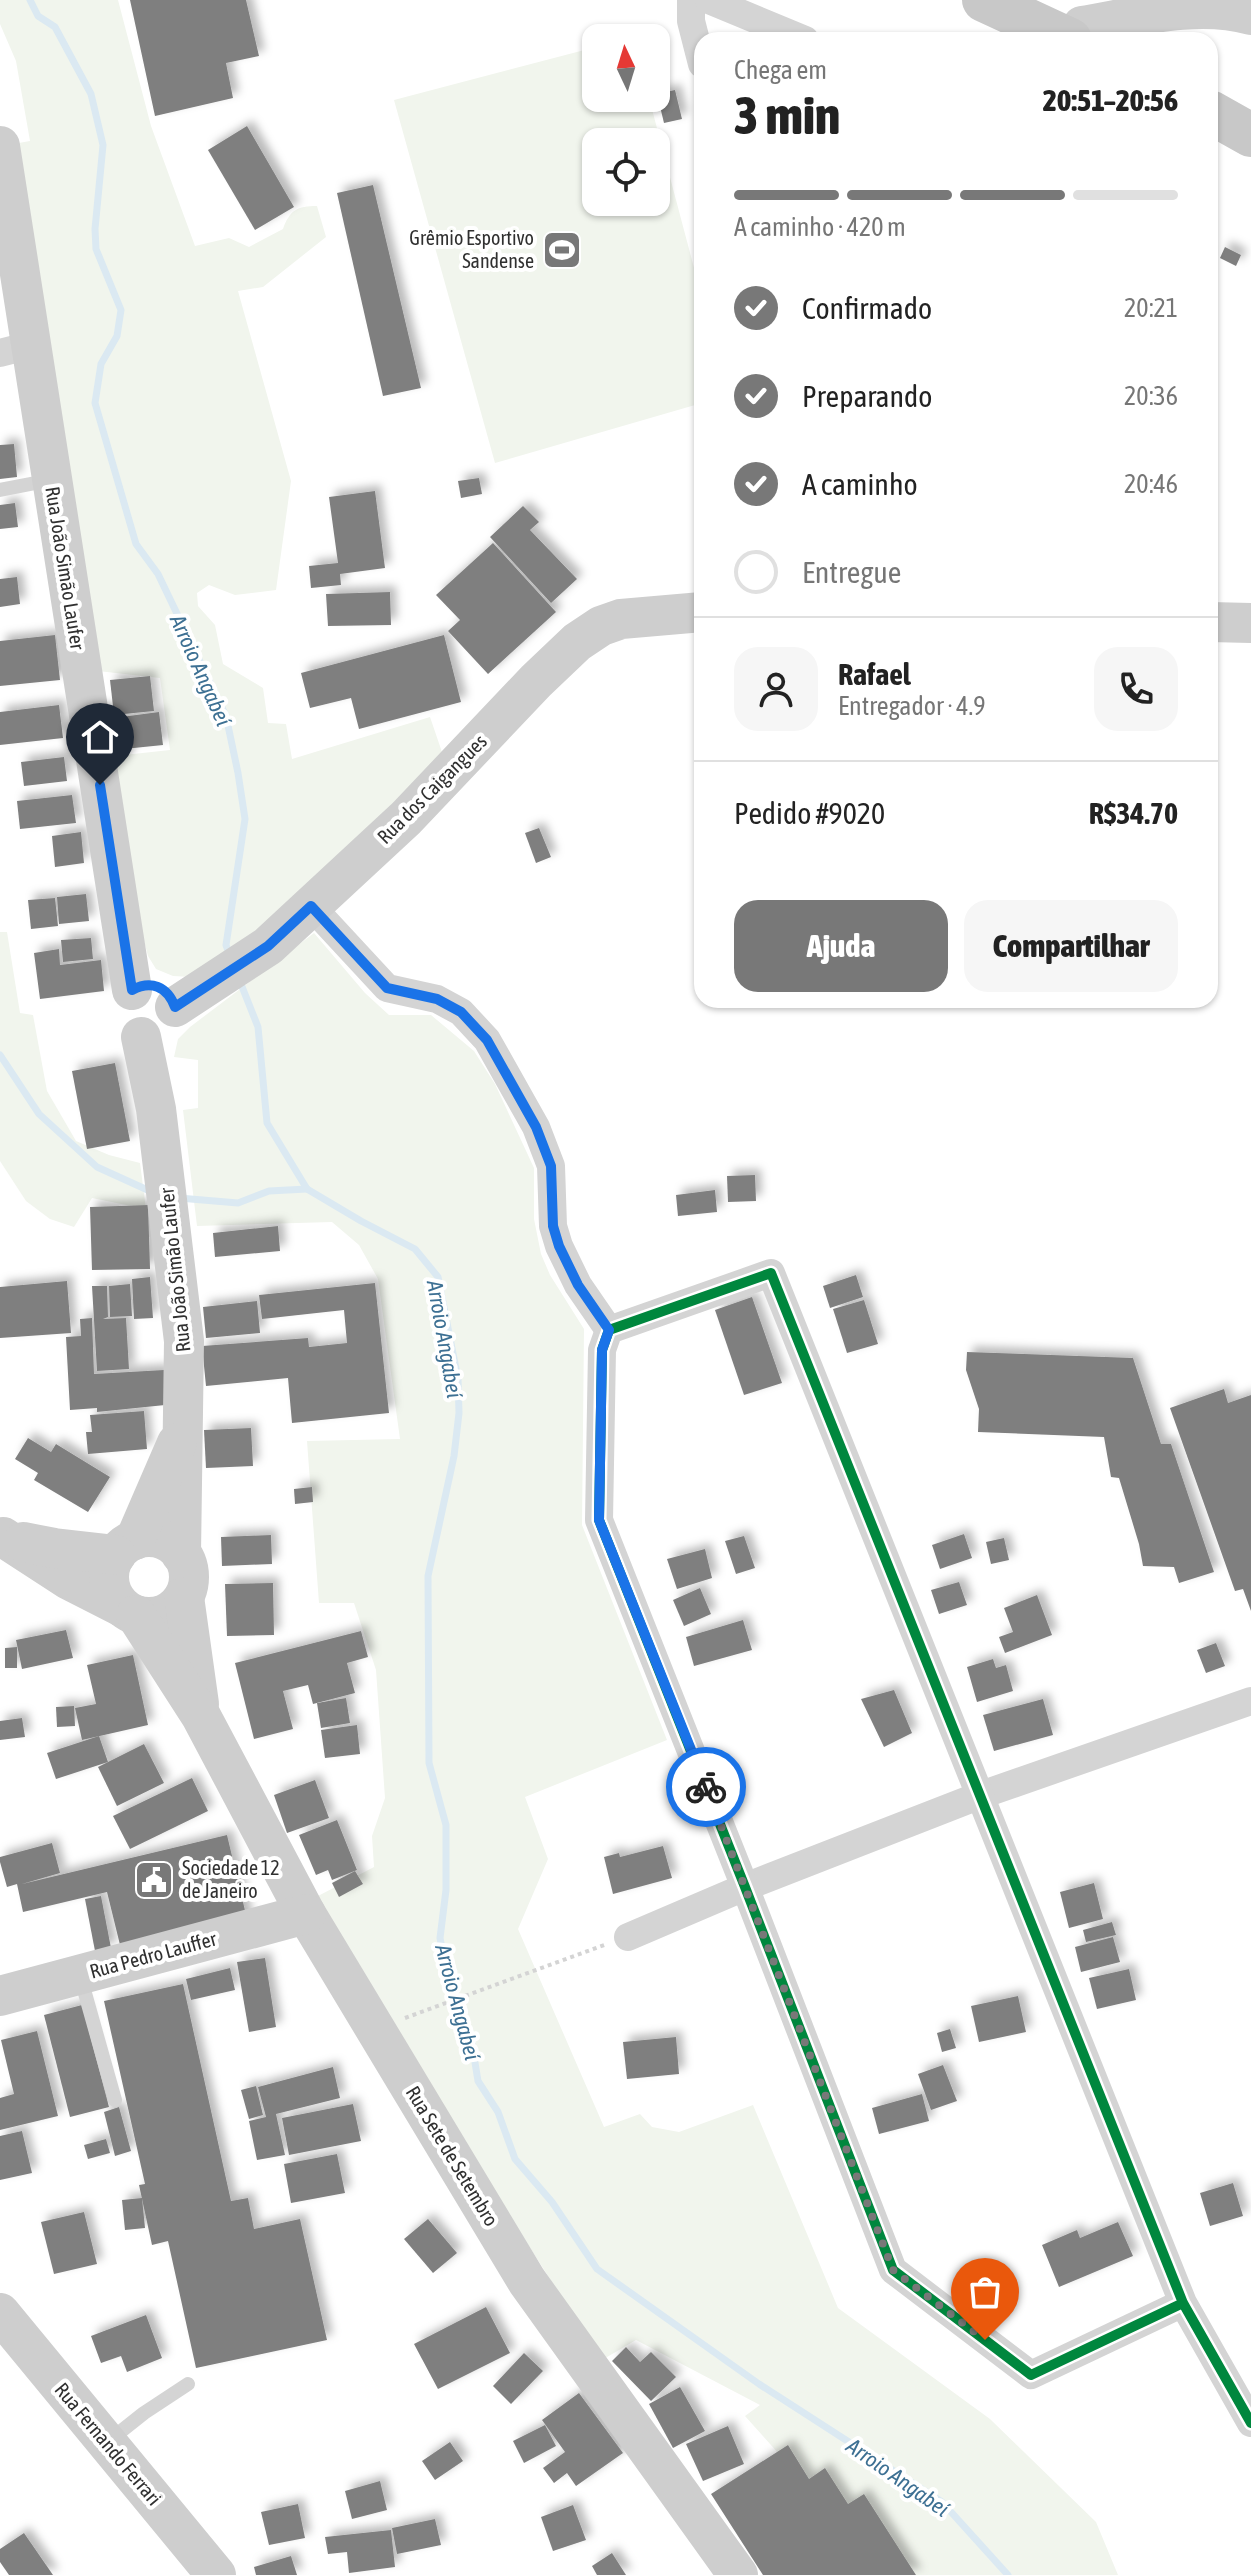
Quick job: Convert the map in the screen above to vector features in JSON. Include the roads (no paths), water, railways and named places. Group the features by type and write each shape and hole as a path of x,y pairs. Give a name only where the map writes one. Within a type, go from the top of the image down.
{"main road":[{"path":"984,0 1076,26 1187,9 1215,9 1251,15"},
{"path":"1218,116 1251,135"},
{"name":"Rua João Simão Laufer","path":"0,146 16,349 51,480 132,990 142,985 163,989 171,996 171,1017 156,1109 184,1341 181,1554"},
{"name":"Rua dos Caigangues","path":"171,1017 268,946 406,818 577,642 601,626 621,619 694,613"},
{"path":"1218,622 1251,623"},
{"name":"Rua João Simão Laufer","path":"126,1548 182,1432"},
{"path":"2,1536 54,1548 126,1548 148,1538 161,1540 181,1554 189,1575 184,1597 175,1608 163,1615 149,1617 129,1611 83,1589 2,1536"},
{"path":"126,1548 110,1567 110,1586 113,1595 129,1611"},
{"name":"Rua Sete de Setembro","path":"184,1597 201,1716"},
{"name":"Rua Sete de Setembro","path":"129,1611 201,1716 306,1914 527,2281 738,2575"},
{"name":"Rua Pedro Lauffer","path":"0,1996 306,1914"},
{"name":"Rua Fernando Ferrari","path":"0,2313 216,2575"}],"street":[{"path":"691,0 694,33"},
{"path":"709,0 786,32"},
{"path":"311,906 387,988 437,999 461,1012 487,1040 536,1127 551,1166 553,1226 559,1246 578,1285 609,1330"},
{"path":"609,1330 771,1273 1183,2303 1251,2423"},
{"path":"609,1330 602,1350 599,1520 893,2270 1031,2375 1183,2303"},
{"path":"628,1937 745,1887 981,1795 1251,1701"}],"lane":[{"path":"0,490 51,480"},
{"path":"80,1975 115,2100"},
{"path":"107,2443 144,2413 188,2384"}],"waterway":[{"name":"Arroio Angabeí","path":"30,0 38,16 55,27 91,94 103,145 96,249 121,310 117,336 101,364 95,403 136,544 158,574 226,716 238,773 245,819 226,945 230,956"},
{"name":"Arroio Angabeí","path":"239,979 258,1027 267,1123 307,1189 415,1249 438,1277 458,1379 459,1413 454,1456 428,1576 429,1763 446,1825 446,1890 440,1938 446,1969 471,2038 478,2081 498,2112 515,2159 552,2202 597,2269 759,2384 942,2502 1008,2575"},
{"path":"0,1055 39,1114 97,1167 152,1192"},
{"path":"179,1198 238,1203 269,1191 307,1189"}],"place":[{"name":"Grêmio Esportivo Sandense","path":"562,250"},
{"name":"Sociedade 12 de Janeiro","path":"154,1880"}]}
